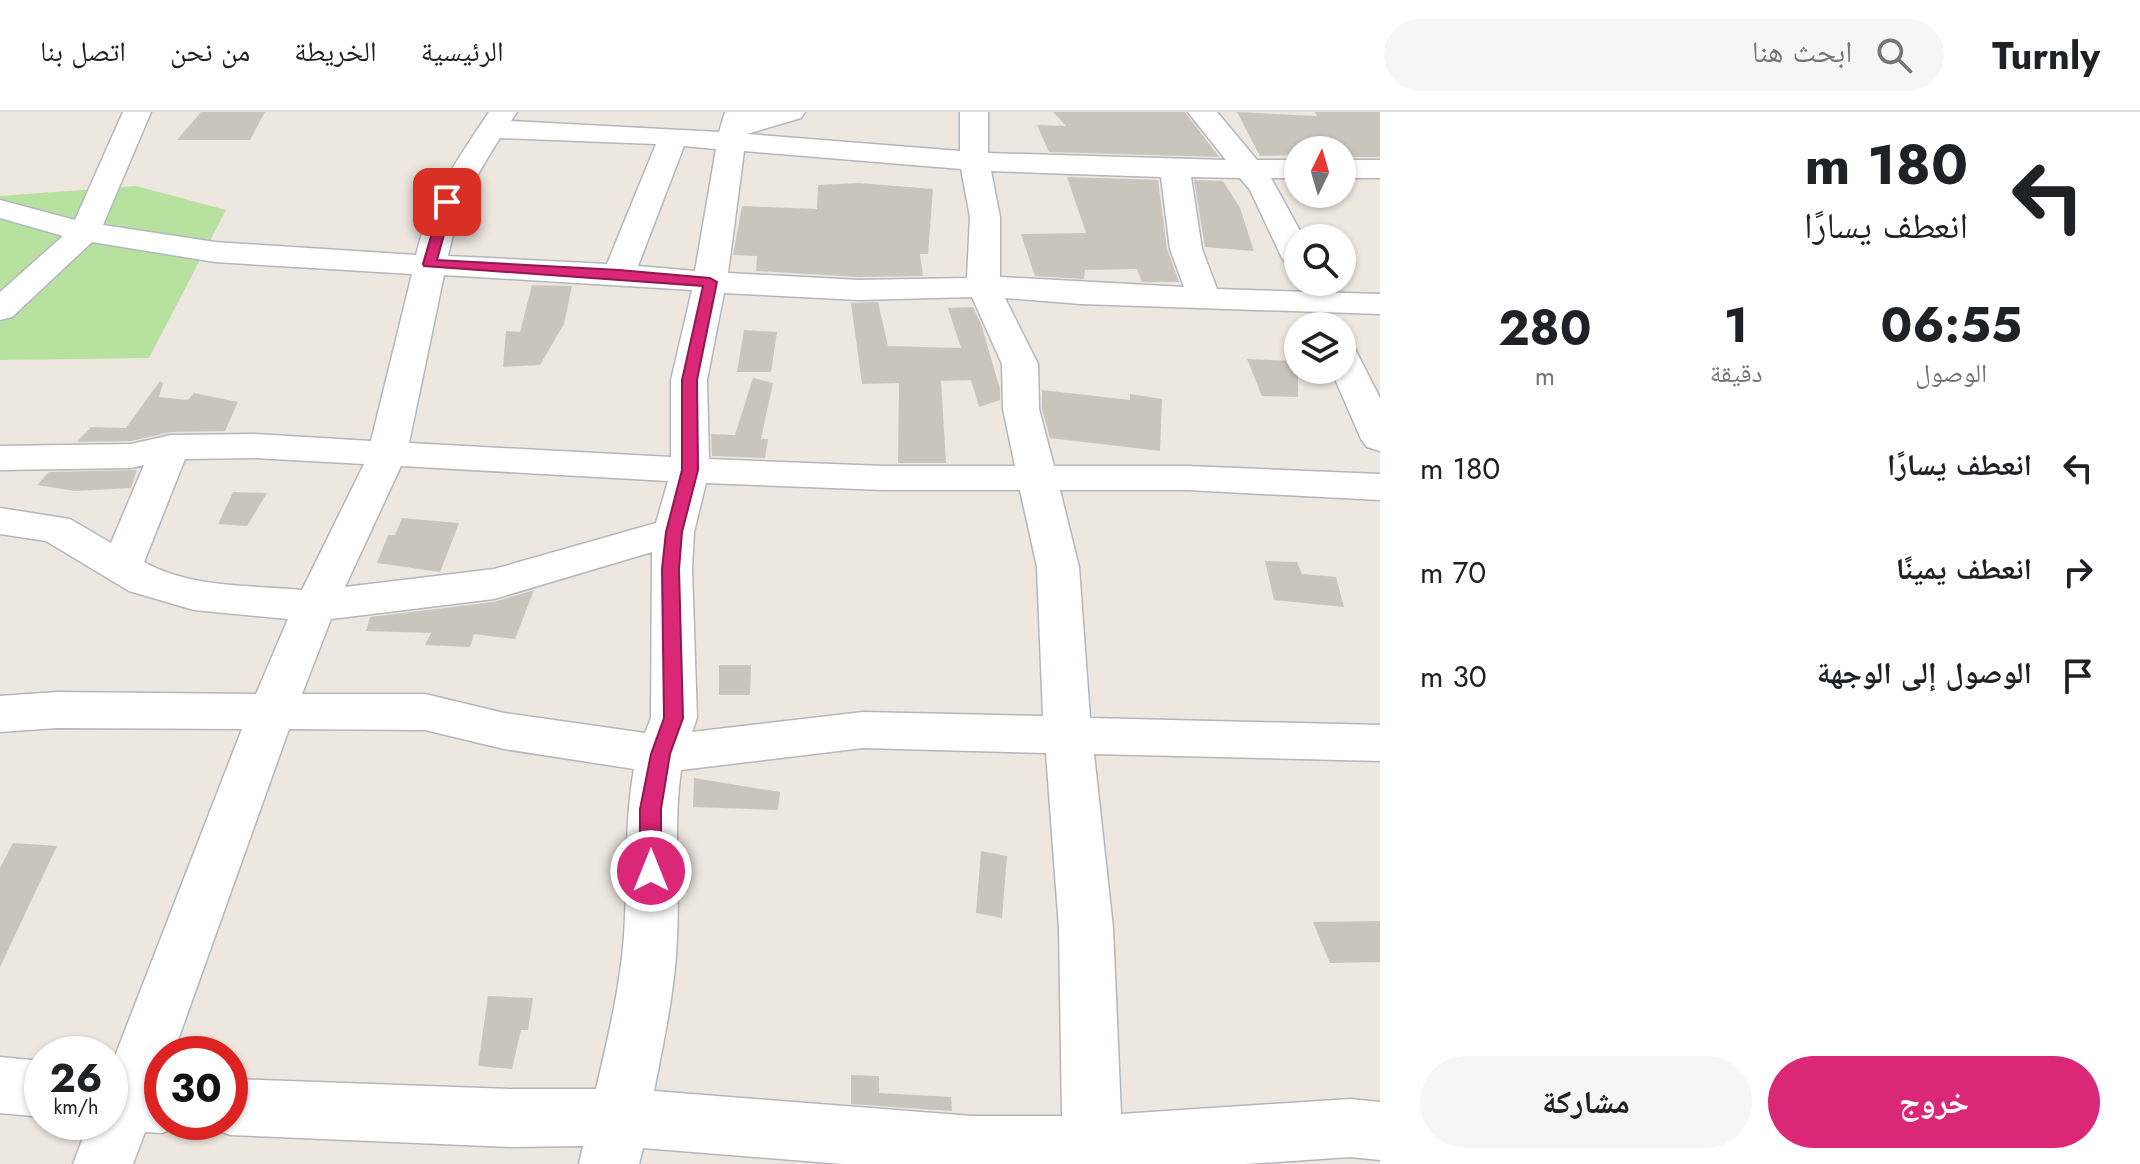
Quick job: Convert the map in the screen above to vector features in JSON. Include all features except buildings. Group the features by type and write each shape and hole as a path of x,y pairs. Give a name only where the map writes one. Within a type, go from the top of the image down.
{"street":[{"path":"0,310 85,232 137,112"},
{"path":"103,1164 133,1103 272,711 315,606 387,455 440,220 455,185 496,121 673,137 735,127 791,112"},
{"path":"974,112 974,161 985,217 983,286 1020,364 1021,409 1058,567 1068,735 1086,928 1093,1155"},
{"path":"1202,112 1272,202 1284,228"},
{"path":"735,127 974,161 1175,169 1284,169"},
{"path":"613,1141 646,993 651,934 651,809 660,754 674,718 671,569 674,532 690,470 689,380 710,282 735,127"},
{"path":"619,274 673,137"},
{"path":"1175,169 1186,249 1204,297"},
{"path":"1356,169 1380,169"},
{"path":"0,209 85,232 229,253 859,290 954,290 983,286 1081,294 1380,304"},
{"path":"1355,384 1380,439"},
{"path":"0,458 131,456 171,447 255,446 883,478 1187,478 1380,487"},
{"path":"121,567 171,447"},
{"path":"0,521 56,529 144,581 194,595 315,606 494,584 674,532"},
{"path":"0,714 57,710 425,712 504,731 660,754 863,730 1380,743"},
{"path":"0,1085 24,1087"},
{"path":"248,1108 510,1118 613,1141 972,1145 1093,1155 1350,1128 1380,1131"}],"green space":[{"path":"136,186 226,210 149,358 0,360 0,196"}],"route":[{"path":"447,202 429,264 710,282 689,380 690,470 674,532 671,569 674,718 660,754 651,809 651,871"}]}
